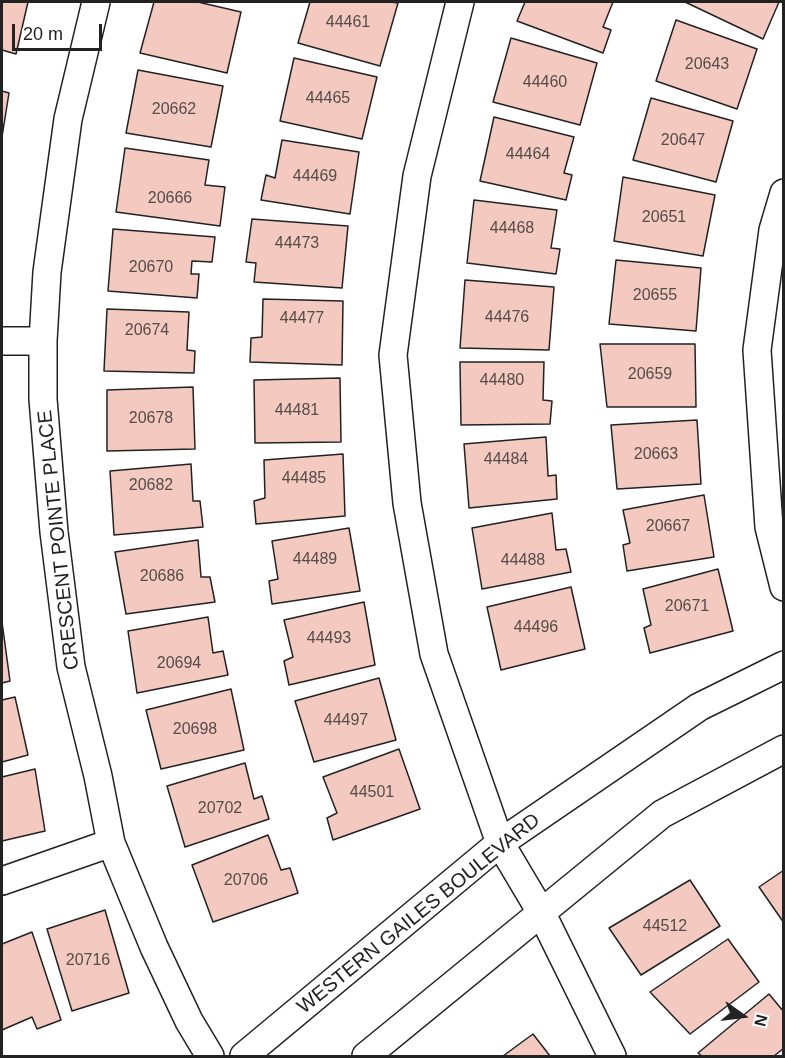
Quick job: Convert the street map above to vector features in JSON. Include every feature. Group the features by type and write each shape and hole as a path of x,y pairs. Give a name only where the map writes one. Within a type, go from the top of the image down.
{"street":[{"name":"CRESCENT POINTE PLACE","path":"96,2 68,119 46,272 43,399 54,532 71,667 98,776 111,843 154,947 189,1021 210,1056"},
{"path":"460,2 417,176 393,355 407,503 434,654 500,843 541,912 612,1056"},
{"path":"783,193 773,230 757,350 769,527 783,587"},
{"path":"2,341 43,341"},
{"name":"WESTERN GAILES BOULEVARD","path":"244,1056 500,843 699,707 783,665"},
{"path":"366,1056 662,814 783,749"},
{"path":"2,881 111,843"}],"building":[{"path":"2,2 28,2 16,54 2,50"},
{"path":"154,2 198,2 241,12 227,73 140,53"},
{"path":"310,2 398,3 380,66 298,43"},
{"path":"525,2 613,2 603,27 611,30 603,53 517,21"},
{"path":"685,2 779,2 763,39"},
{"path":"676,20 757,49 737,109 656,81"},
{"path":"511,38 597,63 580,125 493,102"},
{"path":"294,58 377,77 362,139 280,121"},
{"path":"138,70 223,86 211,147 126,133"},
{"path":"2,91 9,93 2,137"},
{"path":"651,98 733,121 716,182 633,160"},
{"path":"494,117 574,137 564,173 572,175 566,200 480,181"},
{"path":"282,140 359,152 350,214 261,200 266,175 275,178"},
{"path":"125,148 209,160 205,185 225,187 220,226 116,212"},
{"path":"623,177 715,195 703,256 614,241"},
{"path":"474,200 557,210 551,248 560,249 556,274 467,263"},
{"path":"252,219 348,226 342,288 254,282 256,263 246,262"},
{"path":"113,229 215,237 212,262 192,261 191,274 199,274 197,298 108,291"},
{"path":"616,260 701,268 696,331 609,324"},
{"path":"465,280 554,287 549,350 460,348"},
{"path":"263,299 343,301 342,365 250,362 251,338 262,337"},
{"path":"107,309 189,312 187,350 195,351 194,373 104,371"},
{"path":"600,344 695,344 696,407 607,407"},
{"path":"460,362 544,362 543,400 552,401 550,424 461,425"},
{"path":"340,378 341,442 255,443 254,380"},
{"path":"193,387 195,449 107,451 107,390"},
{"path":"697,420 701,484 617,489 611,425"},
{"path":"546,437 548,476 556,475 557,499 469,508 464,444"},
{"path":"343,454 345,516 256,524 254,501 265,498 264,460"},
{"path":"191,464 193,501 200,501 203,527 114,535 110,471"},
{"path":"704,495 714,557 627,571 623,545 630,543 623,510"},
{"path":"552,513 556,550 566,549 571,572 482,589 472,528"},
{"path":"349,528 360,591 272,604 269,581 278,579 272,541"},
{"path":"198,540 201,577 210,577 215,602 126,614 115,552"},
{"path":"718,569 733,631 650,653 644,628 651,625 643,589"},
{"path":"571,587 585,649 501,670 487,607"},
{"path":"364,602 375,665 289,685 284,661 293,657 284,620"},
{"path":"208,617 213,653 223,651 228,675 137,693 128,631"},
{"path":"2,622 10,681 2,683"},
{"path":"379,678 396,740 314,762 295,701"},
{"path":"231,689 244,750 161,769 146,710"},
{"path":"15,697 28,755 2,762 2,700"},
{"path":"399,749 420,809 333,840 327,818 337,813 323,777"},
{"path":"245,763 254,799 262,796 269,819 185,847 167,786"},
{"path":"35,769 45,831 2,841 2,777"},
{"path":"268,835 281,870 290,868 298,893 213,922 192,865"},
{"path":"784,870 784,923 759,887"},
{"path":"690,880 720,926 641,975 609,928"},
{"path":"105,910 129,993 72,1011 47,929"},
{"path":"32,932 61,1020 37,1029 32,1017 2,1030 2,944"},
{"path":"728,939 759,982 690,1034 650,992"},
{"path":"769,994 784,1012 784,1048 774,1056 702,1056 698,1053"},
{"path":"533,1034 550,1056 503,1056"}]}
